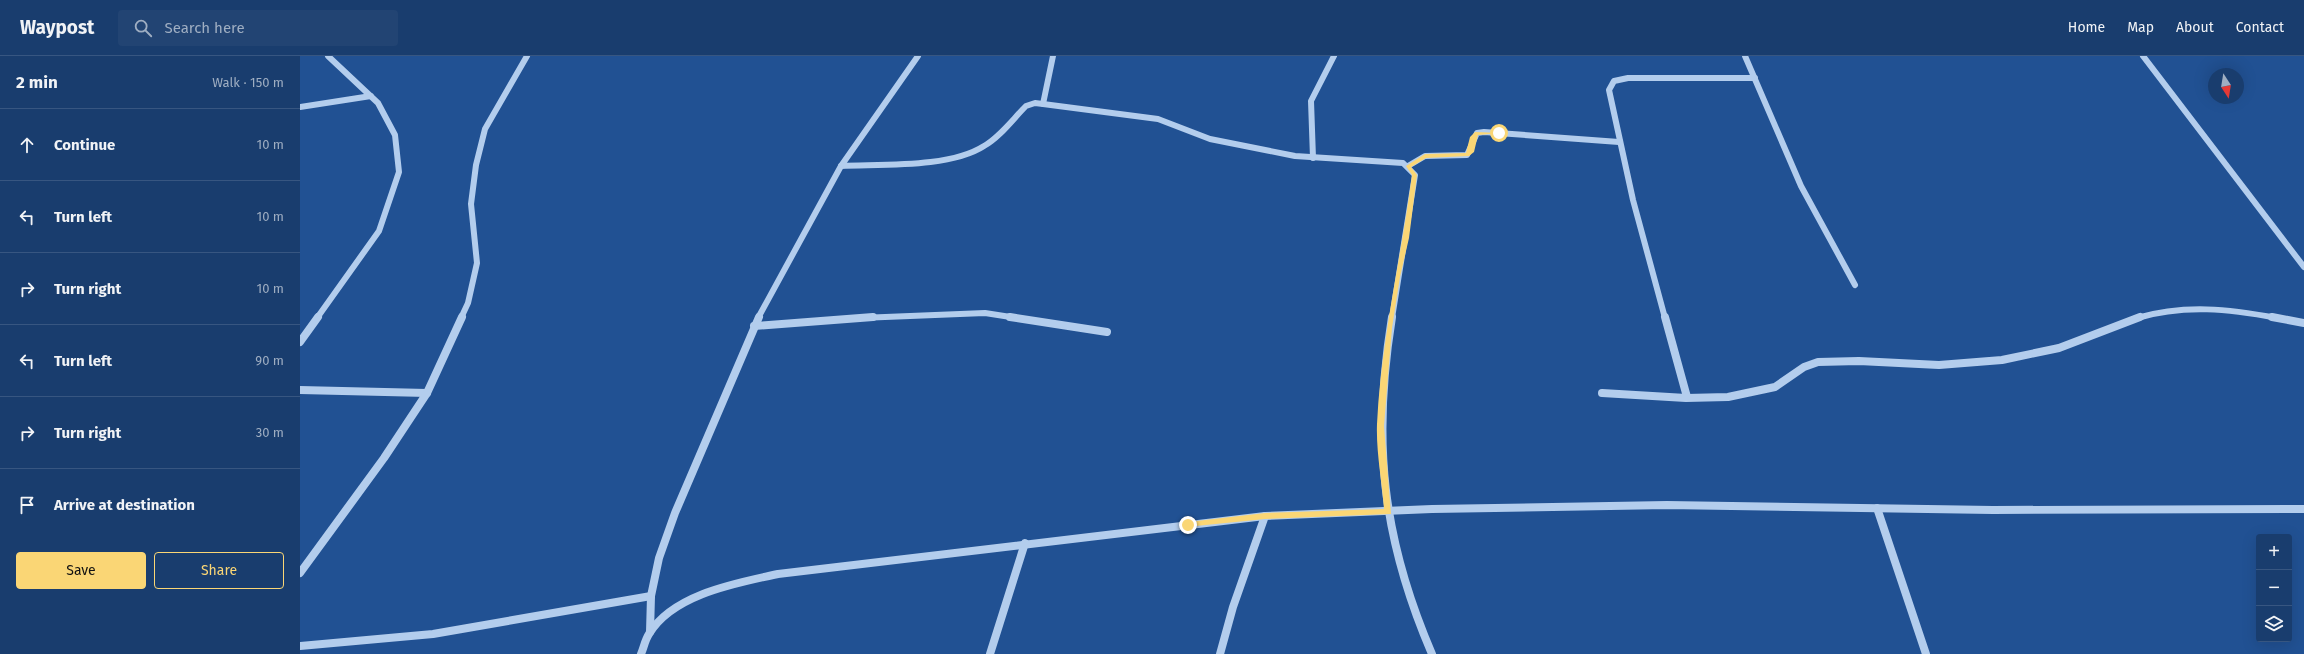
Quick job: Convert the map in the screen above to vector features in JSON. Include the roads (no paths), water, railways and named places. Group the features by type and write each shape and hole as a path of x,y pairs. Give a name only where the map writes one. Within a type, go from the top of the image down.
{"street":[{"path":"300,342 379,231 394,191 399,172 395,135 378,103 328,56"},
{"path":"300,573 384,458 427,393 470,296 477,263 471,204 476,165 485,129 527,56"},
{"path":"641,654 650,632 651,596 659,558 675,513 754,326 842,166 875,116 918,56"},
{"path":"1043,104 1053,56"},
{"path":"1313,158 1312,101 1334,56"},
{"path":"1745,56 1801,186 1856,285"},
{"path":"2144,56 2213,145 2304,267"},
{"path":"1687,397 1668,321 1646,248 1619,142 1609,90 1614,81 1628,78 1755,78"},
{"path":"300,107 371,96"},
{"path":"842,166 918,163 961,157 985,146 1026,106 1035,103 1158,119 1197,134 1230,144 1313,158 1389,161 1408,166 1415,175 1406,238 1397,277 1389,328 1381,426 1388,512 1406,583 1432,654"},
{"path":"1408,166 1425,156 1468,155 1471,152 1473,137 1476,133 1484,132 1619,142"},
{"path":"1602,393 1687,397 1740,395 1770,390 1798,369 1816,362 1844,361 1966,364 2030,356 2151,314 2179,309 2228,308 2304,323"},
{"path":"754,326 908,315 985,314 1107,332"},
{"path":"300,390 427,393"},
{"path":"650,632 676,607 721,587 778,574 1025,543 1265,516 1388,512 1496,506 1591,505 1993,510 2304,509"},
{"path":"1877,508 1895,566 1926,654"},
{"path":"1220,654 1233,607 1265,516"},
{"path":"990,654 1025,543"},
{"path":"300,646 433,634 651,596"}]}
